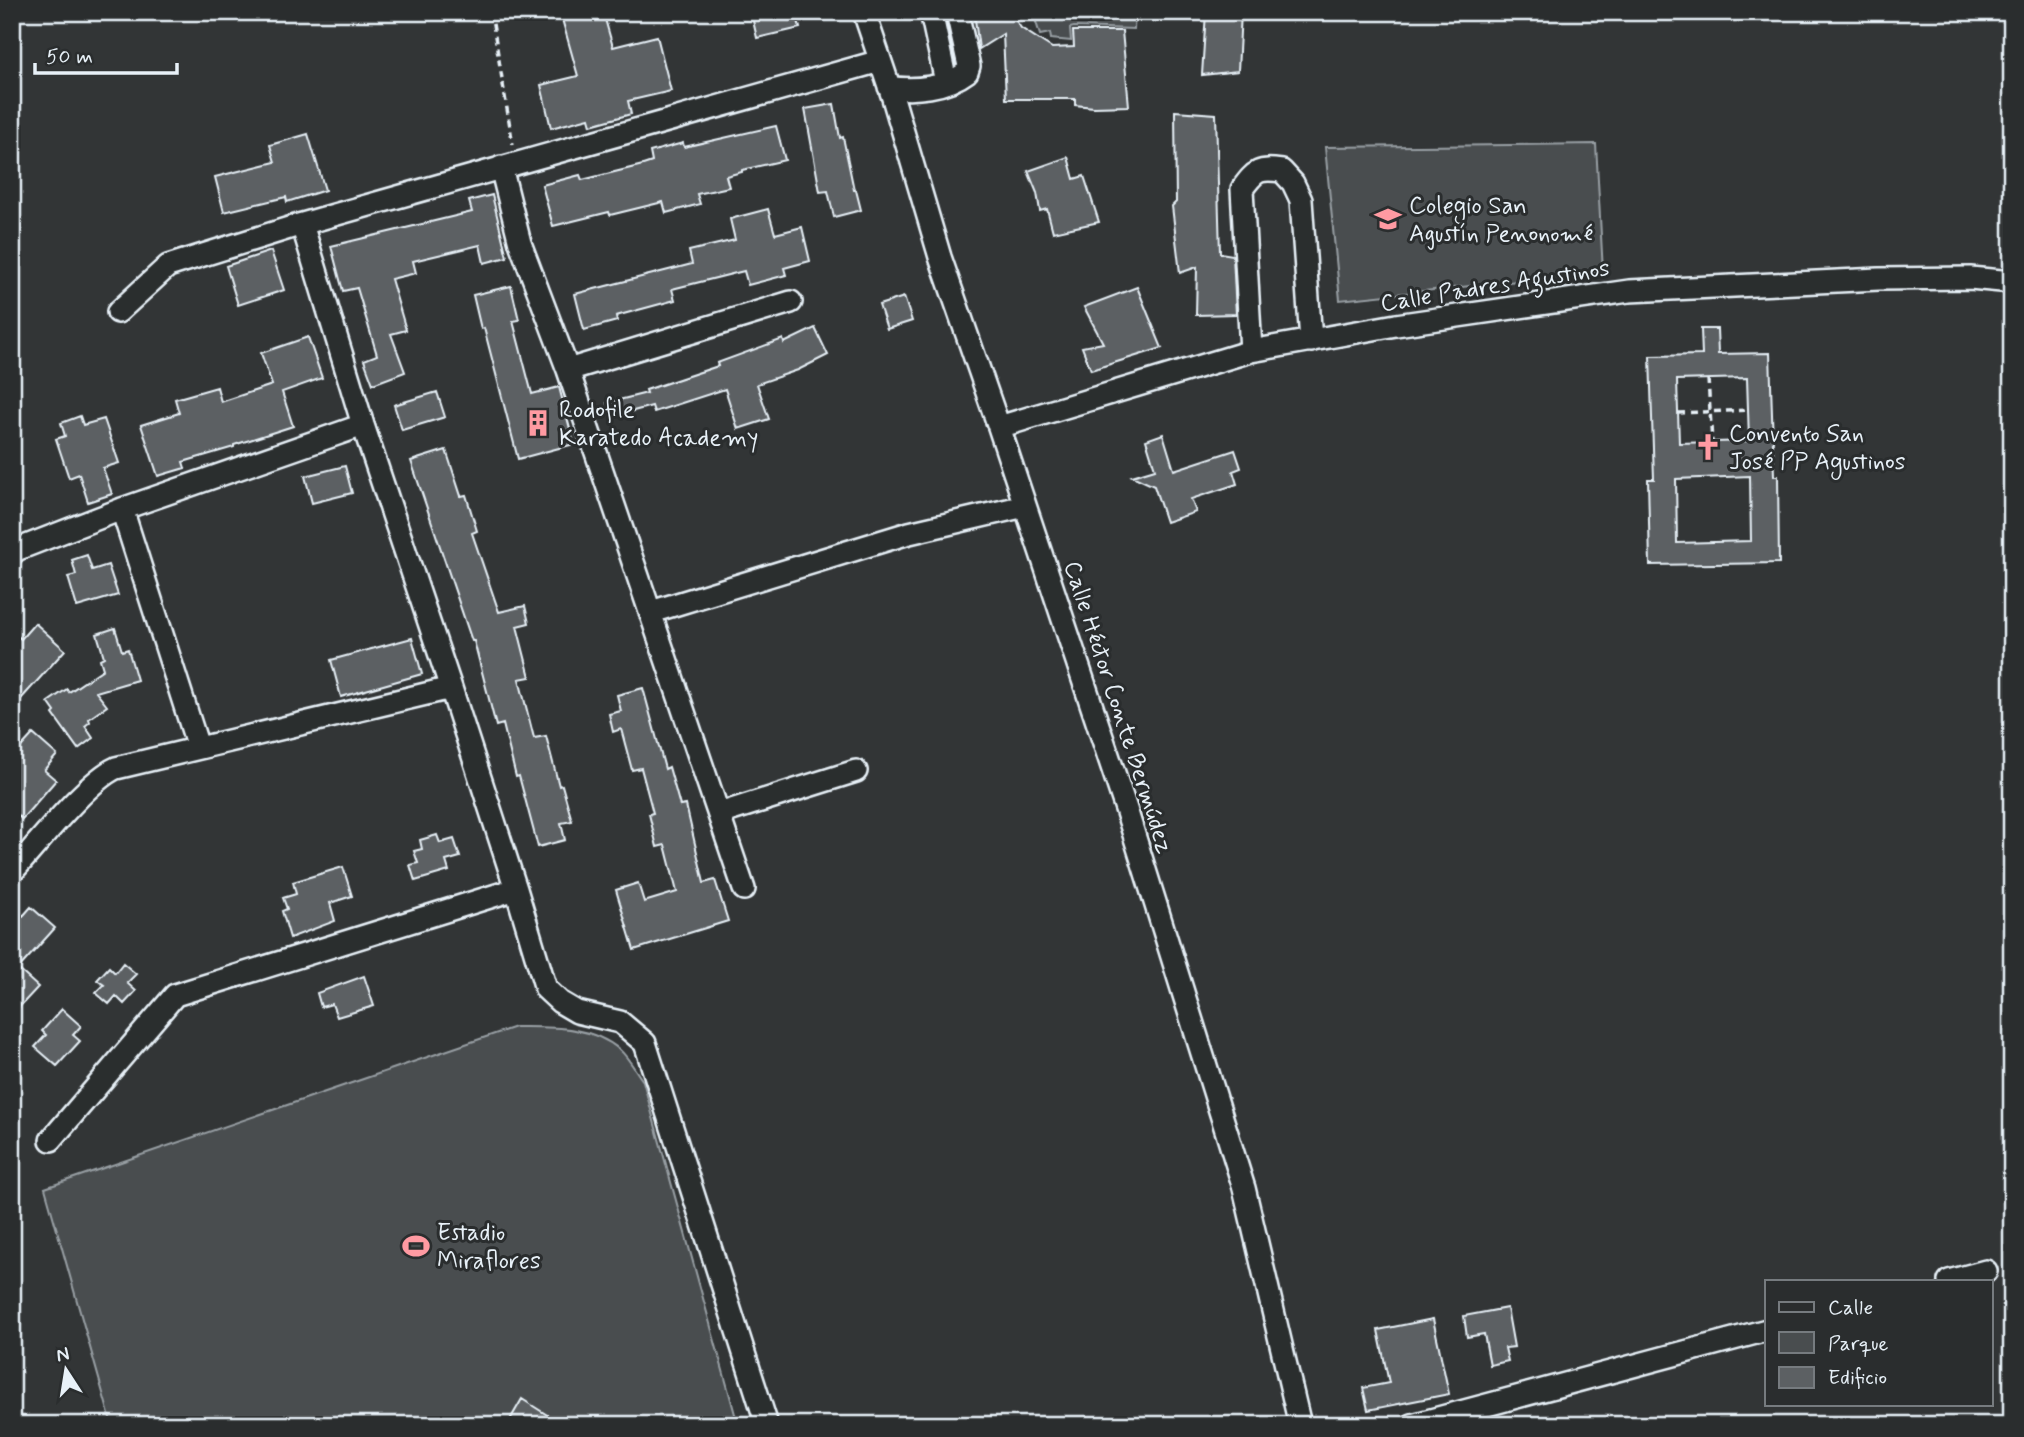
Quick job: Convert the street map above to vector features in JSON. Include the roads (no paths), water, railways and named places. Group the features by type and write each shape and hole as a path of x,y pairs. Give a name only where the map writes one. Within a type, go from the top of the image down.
{"street":[{"name":"Calle Héctor Conte Bermúdez","path":"864,12 940,257 1126,809 1244,1188 1300,1425"},
{"path":"931,12 946,82"},
{"path":"889,87 913,89 965,75 968,69 957,12"},
{"path":"118,312 167,266 302,224 880,61"},
{"path":"509,165 520,243 568,370 744,889"},
{"path":"1251,351 1242,189 1253,175 1262,169 1282,171 1293,183 1301,200 1311,341"},
{"path":"302,224 363,425 516,888 546,989 577,1012 620,1022 645,1042 767,1425"},
{"name":"Calle Padres Agustinos","path":"999,427 1251,351 1396,325 1629,291 1879,279 1970,278 2012,282"},
{"path":"568,370 790,302"},
{"path":"12,554 16,550 122,509 363,425"},
{"path":"651,612 909,533 1025,506"},
{"path":"122,509 198,747"},
{"path":"12,872 108,771 198,747 451,688"},
{"path":"719,814 856,771"},
{"path":"51,1140 175,995 516,888"},
{"path":"1953,1280 1986,1271"},
{"path":"1412,1425 1765,1331"}],"place":[{"name":"Colegio San Agustín Penonomé","path":"1388,219"},
{"name":"Rodofile Karatedo Academy","path":"538,423"},
{"name":"Convento San José PP Agustinos","path":"1708,447"},
{"name":"Estadio Miraflores","path":"416,1246"}]}
